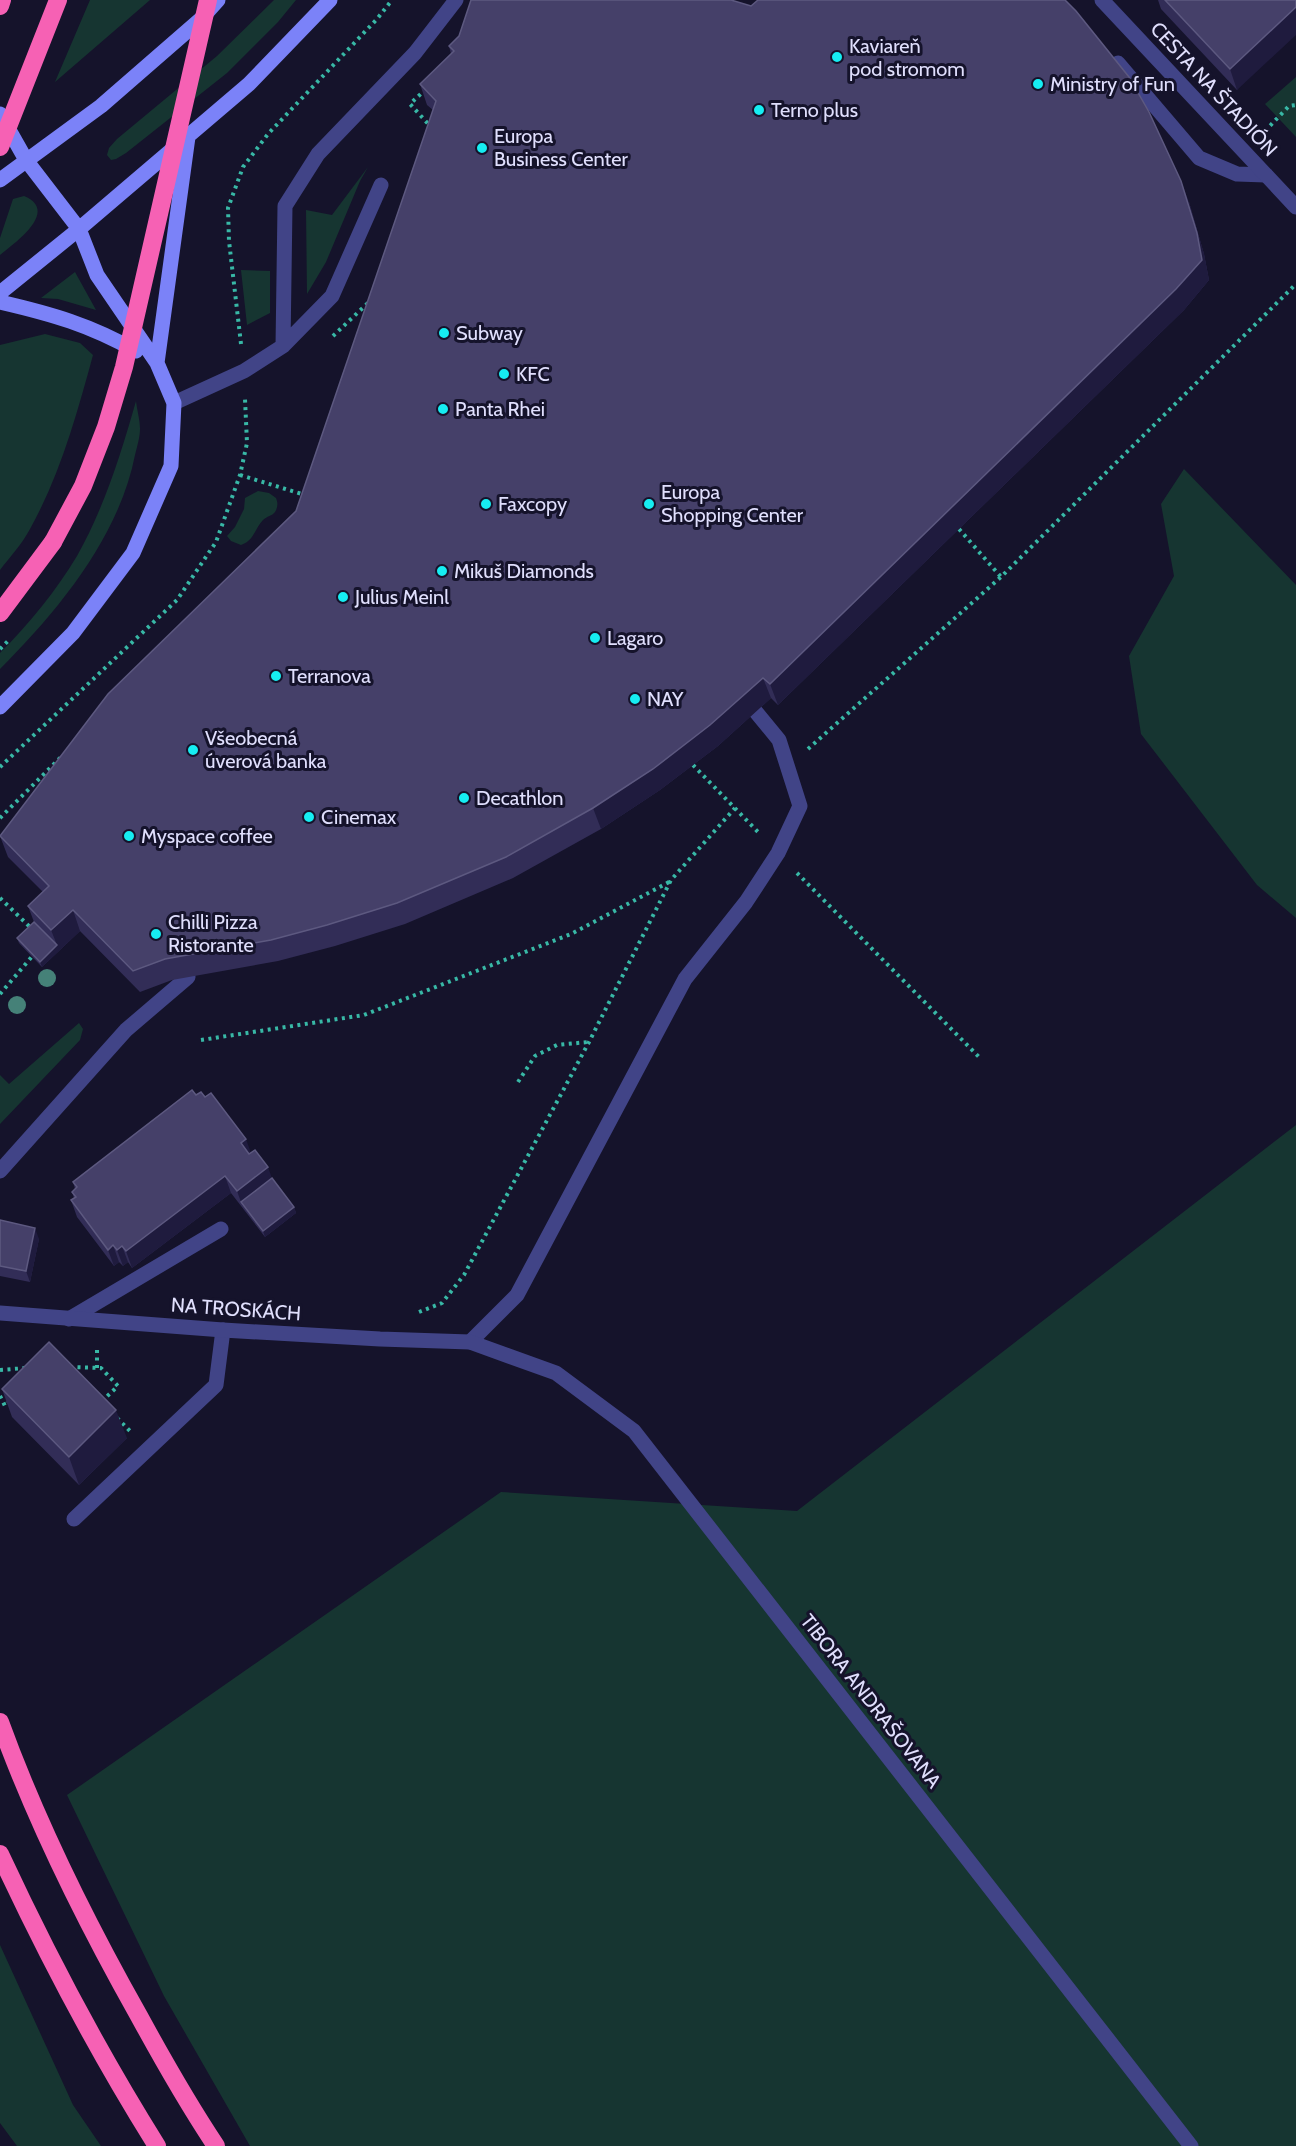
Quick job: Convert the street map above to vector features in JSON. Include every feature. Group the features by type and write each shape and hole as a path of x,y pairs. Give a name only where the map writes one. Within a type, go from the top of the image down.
{"highway":[{"path":"0,6 2,0"},
{"path":"0,147 58,0"},
{"path":"0,613 53,542 83,486 106,427 121,377 208,0"},
{"path":"0,1722 35,1811 75,1896 162,2057 216,2146"},
{"path":"0,1854 71,1999 118,2084 157,2146"}],"street":[{"path":"0,180 101,106 201,19 218,0"},
{"path":"0,293 249,84 330,0"},
{"path":"283,346 285,206 318,154 415,53 456,0"},
{"name":"CESTA NA ŠTADIÓN","path":"1102,0 1296,207"},
{"path":"1106,50 1199,158 1237,174 1266,175"},
{"path":"0,114 26,160 79,229 97,275 157,363 174,404 171,466 133,553 73,633 0,707"},
{"path":"157,363 188,137"},
{"path":"174,404 244,371 283,346 332,296 381,185"},
{"path":"0,302 49,313 104,333 157,363"},
{"path":"470,1342 516,1295 685,979 746,902 778,853 800,806 780,740 756,712"},
{"path":"0,1171 126,1030 188,977"},
{"path":"69,1319 221,1229"},
{"name":"NA TROSKÁCH","path":"0,1313 223,1330 470,1342"},
{"path":"74,1519 216,1385 223,1330"},
{"name":"TIBORA ANDRAŠOVANA","path":"470,1342 556,1373 634,1431 1191,2146"}],"path":[{"path":"434,82 410,104 433,129 435,123"},
{"path":"1265,130 1289,106 1296,105"},
{"path":"788,766 1000,576 1296,285"},
{"path":"326,344 372,299 368,310"},
{"path":"240,475 305,495"},
{"path":"301,506 309,484"},
{"path":"959,529 1000,576"},
{"path":"0,818 67,751"},
{"path":"693,765 980,1058"},
{"path":"415,1314 442,1303 465,1275 589,1042 671,880 735,808"},
{"path":"201,1040 364,1015 571,934 671,880"},
{"path":"0,898 38,935"},
{"path":"0,993 38,951"},
{"path":"518,1082 535,1056 557,1044 589,1042"},
{"path":"97,1350 98,1368"},
{"path":"0,1370 33,1367"},
{"path":"65,1367 101,1368 118,1386 101,1402 109,1410"},
{"path":"0,1395 5,1406 13,1398"},
{"path":"117,1418 148,1450"}],"green space":[{"path":"90,0 150,0 55,82"},
{"path":"274,0 296,0 278,22 227,73 126,153 111,160 107,155 109,148 117,139 217,56"},
{"path":"1296,77 1296,137 1265,104"},
{"path":"368,167 326,262 307,294 306,210 332,215"},
{"path":"24,196 34,202 38,210 36,218 24,235 0,255 0,238 13,199"},
{"path":"241,270 270,271 270,313 247,325"},
{"path":"75,272 96,310 58,299 41,298"},
{"path":"45,334 80,343 93,355 74,422 41,508 27,535 0,570 0,345"},
{"path":"136,401 140,426 139,439 127,485 101,543 64,597 22,647 0,669 0,653 32,619 51,594 87,538 111,480"},
{"path":"1184,469 1296,585 1296,918 1257,885 1141,734 1129,656 1174,576 1161,504"},
{"path":"258,491 269,493 276,498 275,512 260,523 252,537 245,543 241,545 231,541 227,536 235,527 244,509 245,498"},
{"path":"79,1023 83,1029 80,1040 0,1124 0,1075 9,1084"},
{"path":"1296,1125 1296,2146 250,2146 164,1996 67,1795 501,1492 797,1511"},
{"path":"0,1945 73,2105 101,2146 17,2146 0,2123"}],"building":[{"name":"Europa Shopping Center","path":"471,0 731,0 751,6 758,0 1065,0 1129,77 1149,112 1181,181 1197,233 1202,260 1176,289 770,684 763,678 710,725 653,769 593,808 506,857 397,903 271,940 165,959 133,971 73,910 51,930 28,906 49,886 0,836 108,694 296,511 436,101 420,84 454,51 449,46 459,36"},
{"path":"1165,0 1296,0 1296,7 1230,69"},
{"path":"34,922 57,945 40,962 17,938"},
{"path":"192,1090 196,1095 201,1092 205,1097 211,1093 246,1139 241,1143 249,1154 255,1150 268,1167 237,1191 225,1176 126,1251 122,1246 117,1250 113,1245 108,1250 71,1200 76,1197 72,1192 77,1187 73,1182"},
{"path":"272,1178 294,1207 263,1231 241,1202"},
{"path":"0,1220 35,1228 26,1271 0,1266"},
{"path":"49,1342 116,1410 69,1457 2,1389"}],"place":[{"name":"Kaviareň pod stromom","path":"837,57"},
{"name":"Ministry of Fun","path":"1038,84"},
{"name":"Terno plus","path":"759,110"},
{"name":"Europa Business Center","path":"482,148"},
{"name":"Subway","path":"444,333"},
{"name":"KFC","path":"504,374"},
{"name":"Panta Rhei","path":"443,409"},
{"name":"Faxcopy","path":"486,504"},
{"name":"Europa Shopping Center","path":"649,504"},
{"name":"Mikuš Diamonds","path":"442,571"},
{"name":"Julius Meinl","path":"343,597"},
{"name":"Lagaro","path":"595,638"},
{"name":"Terranova","path":"276,676"},
{"name":"NAY","path":"635,699"},
{"name":"Všeobecná úverová banka","path":"193,750"},
{"name":"Decathlon","path":"464,798"},
{"name":"Cinemax","path":"309,817"},
{"name":"Myspace coffee","path":"129,836"},
{"name":"Chilli Pizza Ristorante","path":"156,934"}]}
